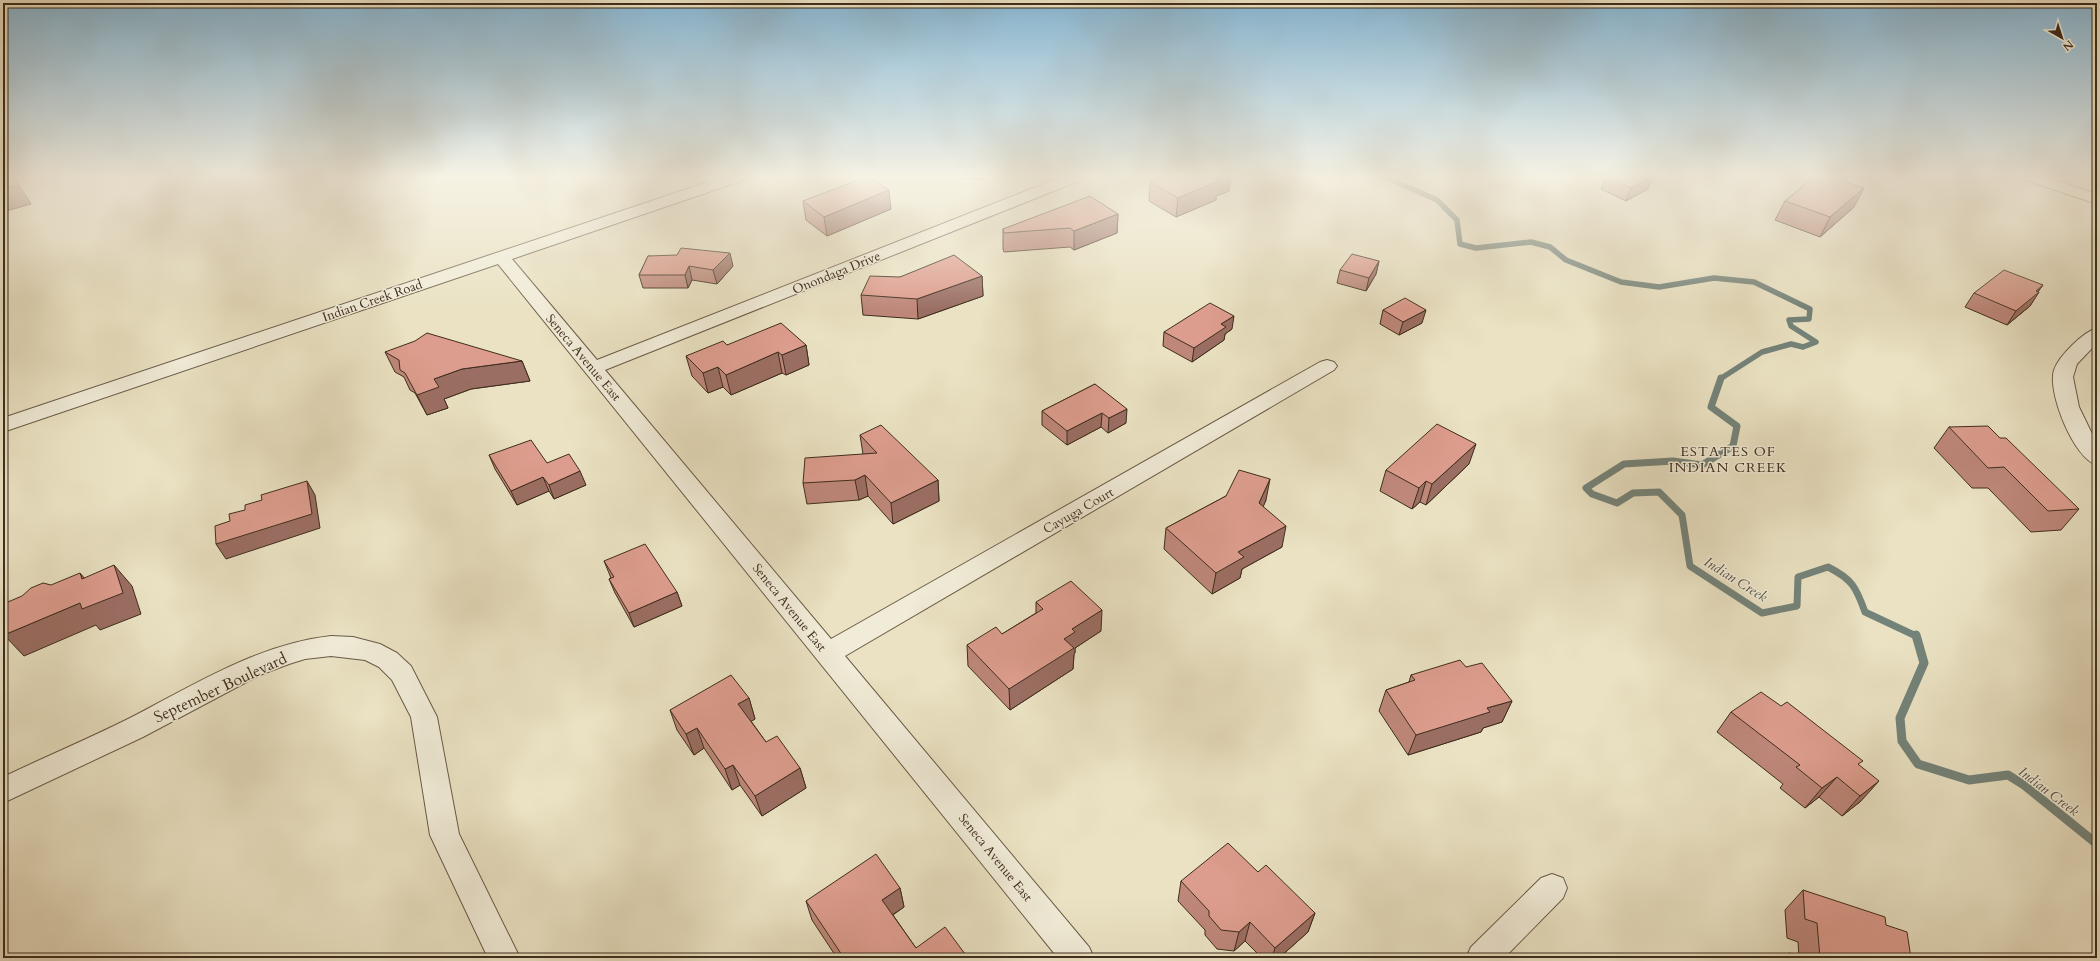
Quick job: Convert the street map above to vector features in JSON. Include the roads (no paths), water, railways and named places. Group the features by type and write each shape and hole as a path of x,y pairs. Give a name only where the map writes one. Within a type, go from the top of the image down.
{"street":[{"name":"Indian Creek Road","path":"3,425 608,221"},
{"name":"Onondaga Drive","path":"594,368 965,221"},
{"name":"Seneca Avenue East","path":"501,257 594,368 1078,958"},
{"path":"2097,334 2087,341 2064,370 2063,382 2070,409 2085,443 2097,458"},
{"name":"Cayuga Court","path":"828,653 1327,366"},
{"name":"September Boulevard","path":"3,790 132,729 251,668 283,655 305,649 331,646 353,647 371,651 388,660 402,673 424,717 445,835 504,958"},
{"path":"1482,958 1552,888"}],"waterway":[{"name":"Indian Creek","path":"1457,221 1460,244 1476,248 1531,242 1550,247 1566,260 1621,282 1659,287 1714,278 1754,282 1810,309 1809,319 1789,320 1791,326 1816,342 1803,347 1791,344 1762,352 1721,378"},
{"name":"Indian Creek","path":"1721,378 1711,407 1737,426 1733,446 1702,465 1673,461 1624,464 1586,488 1592,494 1617,503 1633,493 1659,492 1682,515 1690,566 1762,613 1797,606 1798,577 1828,567 1848,580 1856,590 1865,612 1916,636"},
{"name":"Indian Creek","path":"1916,635 1924,663 1900,718 1902,741 1918,764 1969,780 2008,775 2024,785 2097,844"}],"district":[{"name":"ESTATES OF INDIAN CREEK","path":"1728,460"}]}
